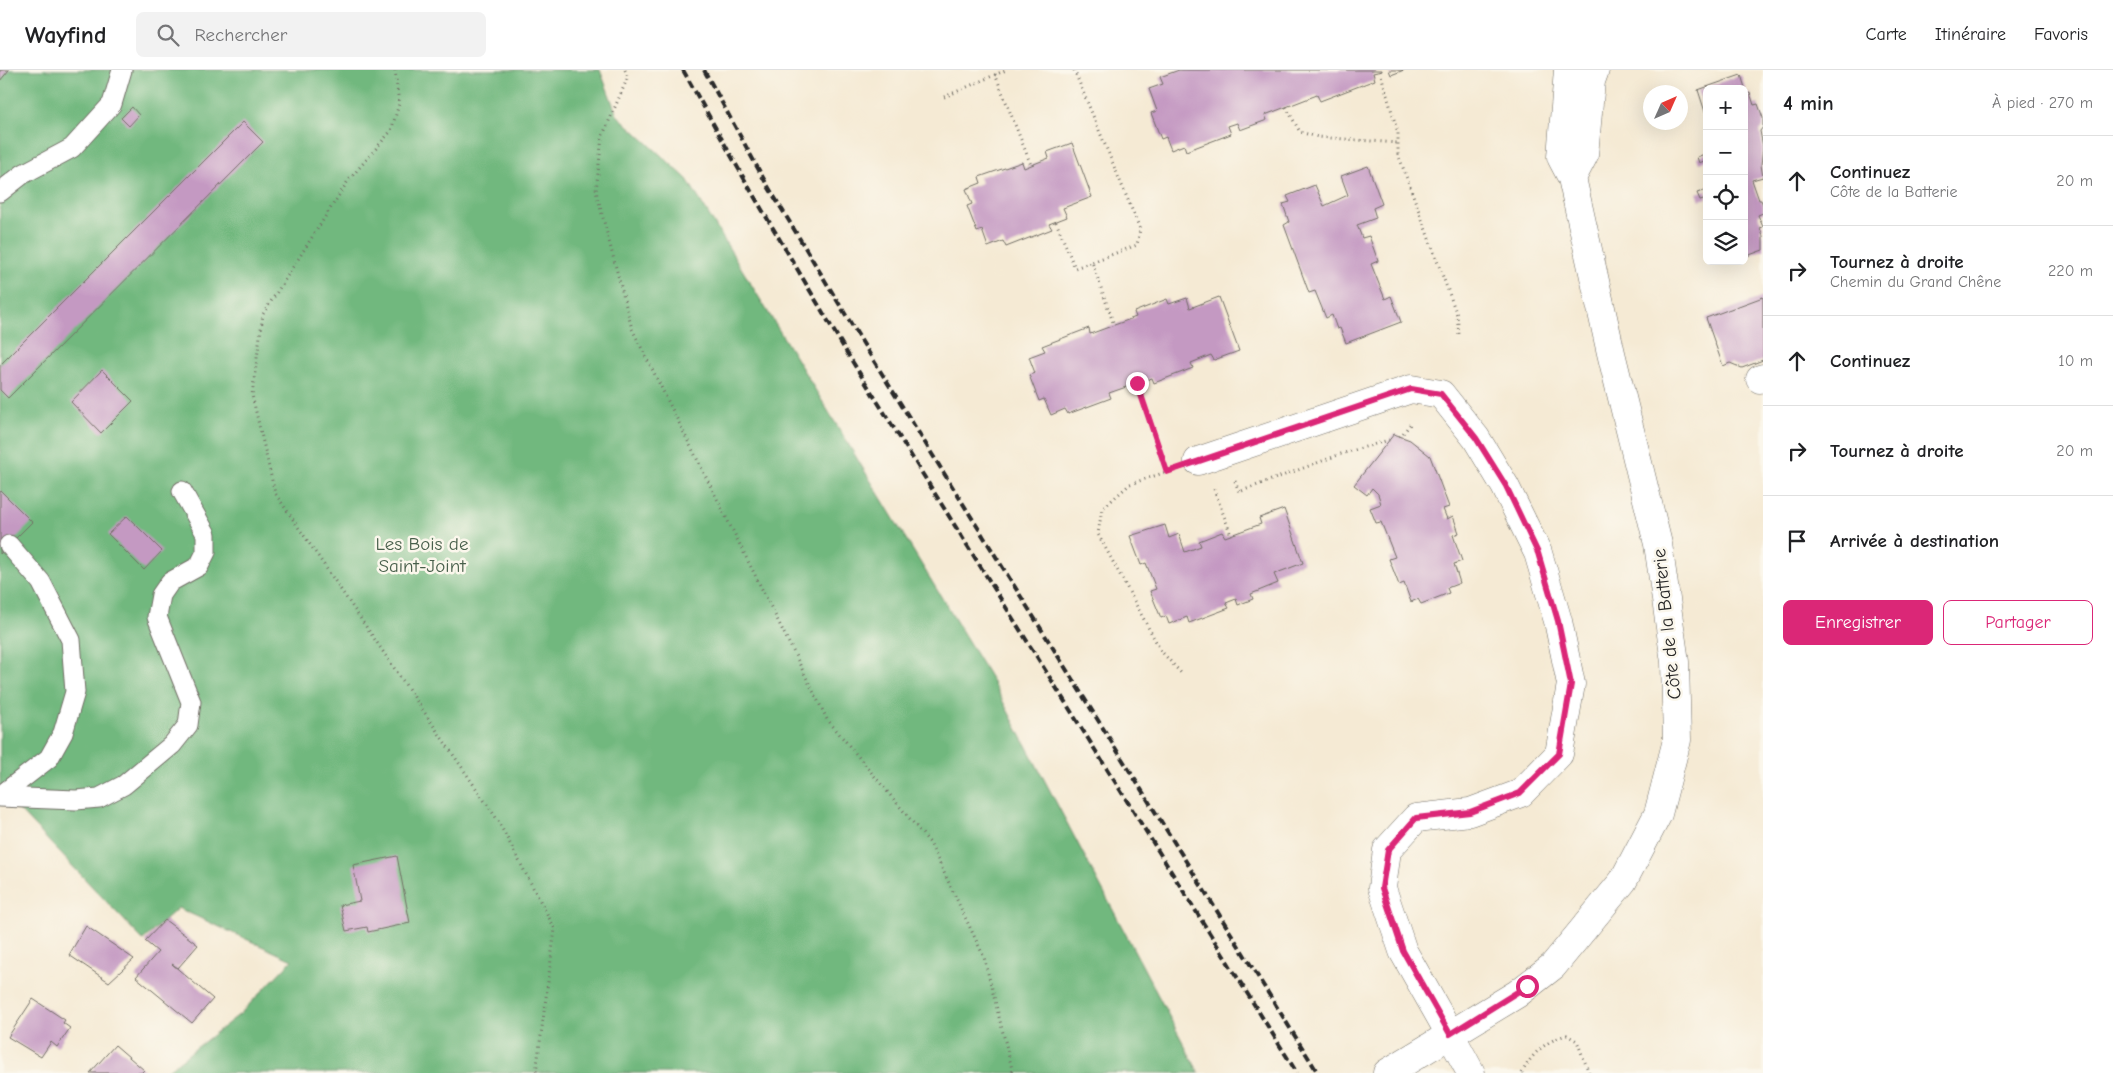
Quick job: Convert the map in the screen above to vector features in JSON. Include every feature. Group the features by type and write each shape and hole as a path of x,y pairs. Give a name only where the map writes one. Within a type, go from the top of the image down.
{"main road":[{"name":"Côte de la Batterie","path":"1387,1073 1517,994 1552,966 1623,881 1658,814 1677,740 1675,662 1658,544 1572,178 1561,157 1568,70"},
{"path":"1572,178 1584,155 1591,81 1595,70"},
{"path":"1208,458 1411,389 1441,394 1476,438 1506,486 1538,553 1558,621 1571,684 1559,754 1520,793 1470,812 1416,818 1388,850 1382,888 1403,951 1471,1073"}],"lane":[{"path":"0,192 23,174 72,148 112,104 122,70"},
{"path":"0,797 76,800 99,798 124,785 172,745 188,725 192,702 157,617 161,595 170,582 199,566 206,552 206,534 182,491"},
{"path":"0,797 49,758 63,733 75,692 71,640 41,582 9,544"}],"path":[{"path":"395,70 399,104 390,132 348,181 263,314 252,395 275,493 497,819 555,929 536,1073"},
{"path":"625,70 628,77 602,137 596,191 632,329 827,718 930,843 984,957 1013,1073"},
{"path":"944,97 1006,70"},
{"path":"1056,222 1075,268 1137,245 1140,229 1074,70"},
{"path":"1380,71 1398,133 1398,154 1457,315 1459,334"},
{"path":"995,74 1031,165"},
{"path":"1286,107 1300,132 1318,137 1398,143"},
{"path":"1092,262 1114,325"},
{"path":"1137,383 1167,472"},
{"path":"1400,437 1408,426"},
{"path":"1208,458 1239,492 1341,454 1389,440"},
{"path":"1181,673 1161,651 1098,534 1102,509 1130,484 1208,458"},
{"path":"1208,458 1231,535"},
{"path":"1522,1073 1526,1064 1538,1050 1555,1038 1568,1035 1576,1041 1589,1073"}],"green space":[{"name":"Les Bois de Saint-Joint","path":"0,70 600,70 617,115 687,179 990,677 1199,1073 164,1073 240,1014 292,960 178,908 143,940 0,790"}],"building":[{"path":"0,70 9,70 0,81"},
{"path":"1179,70 1382,71 1373,73 1375,80 1320,101 1317,95 1265,115 1267,120 1240,130 1237,123 1228,126 1231,134 1186,151 1184,145 1171,150 1166,137 1161,139 1151,113 1157,111 1149,89 1163,84 1160,77"},
{"path":"1389,70 1404,70 1391,75"},
{"path":"1741,75 1744,85 1712,85"},
{"path":"1703,88 1703,106 1698,90"},
{"path":"1750,93 1754,105 1758,104 1763,118 1763,127 1760,131 1763,147 1761,165 1763,177 1752,180 1759,200 1761,200 1763,205 1763,213 1758,215 1763,227 1760,228 1763,236 1763,250 1748,256 1748,94"},
{"path":"132,107 139,115 129,126 121,118"},
{"path":"243,122 263,142 8,398 0,390 0,365"},
{"path":"1072,143 1092,197 1063,208 1067,217 1049,224 1052,229 1006,247 1003,241 988,247 982,230 977,232 967,206 972,204 966,189 981,183 979,177 1022,162 1024,168 1049,158 1047,152"},
{"path":"1703,155 1703,162 1699,163 1697,157"},
{"path":"1368,166 1382,204 1373,208 1376,218 1357,225 1362,238 1369,236 1378,261 1371,264 1385,299 1391,296 1401,322 1346,343 1340,328 1337,329 1332,315 1326,318 1315,291 1309,293 1284,225 1289,222 1283,204 1290,202 1287,196 1315,185 1324,206 1348,195 1341,176"},
{"path":"1703,191 1703,199 1700,200 1697,193"},
{"path":"1219,297 1239,351 1214,360 1211,355 1191,363 1193,368 1154,383 1152,378 1109,393 1111,398 1068,414 1065,409 1051,415 1044,399 1039,401 1029,375 1035,373 1029,357 1045,351 1042,346 1089,328 1090,334 1136,317 1134,312 1167,299 1169,304 1187,298 1190,308"},
{"path":"1763,297 1763,360 1742,368 1730,363 1723,366 1706,318"},
{"path":"102,370 133,401 101,433 71,402"},
{"path":"1394,434 1410,440 1430,456 1449,507 1443,509 1447,519 1453,516 1459,533 1453,535 1462,561 1454,564 1460,583 1447,588 1449,593 1421,604 1418,599 1411,602 1404,583 1399,585 1389,559 1395,557 1381,522 1376,523 1370,508 1381,504 1378,494 1372,488 1367,495 1354,485"},
{"path":"0,492 32,522 0,554"},
{"path":"1284,509 1303,563 1274,574 1278,583 1251,594 1253,599 1238,605 1236,599 1226,603 1229,608 1189,623 1187,617 1169,624 1166,616 1161,618 1150,591 1156,589 1146,563 1141,565 1130,536 1165,525 1169,538 1179,534 1185,552 1201,546 1199,541 1222,532 1225,537 1261,524 1259,518"},
{"path":"127,516 162,551 144,570 108,534"},
{"path":"397,856 410,923 368,932 367,927 346,931 340,905 360,901 353,865"},
{"path":"165,920 198,945 178,968 172,964 213,999 192,1023 136,977 158,952 145,941"},
{"path":"86,926 134,959 109,982 69,955"},
{"path":"33,999 65,1020 63,1023 70,1028 57,1047 51,1042 41,1057 8,1037"},
{"path":"115,1045 144,1070 141,1073 90,1073"}],"railway":[{"path":"683,70 751,191 847,353 1297,1073"},
{"path":"704,70 766,183 864,345 1318,1073"}],"route":[{"path":"1137,383 1167,472 1411,389 1441,394 1476,438 1506,486 1538,553 1558,621 1571,684 1559,754 1520,793 1470,812 1416,818 1388,850 1382,888 1403,951 1450,1034 1527,986"}]}
